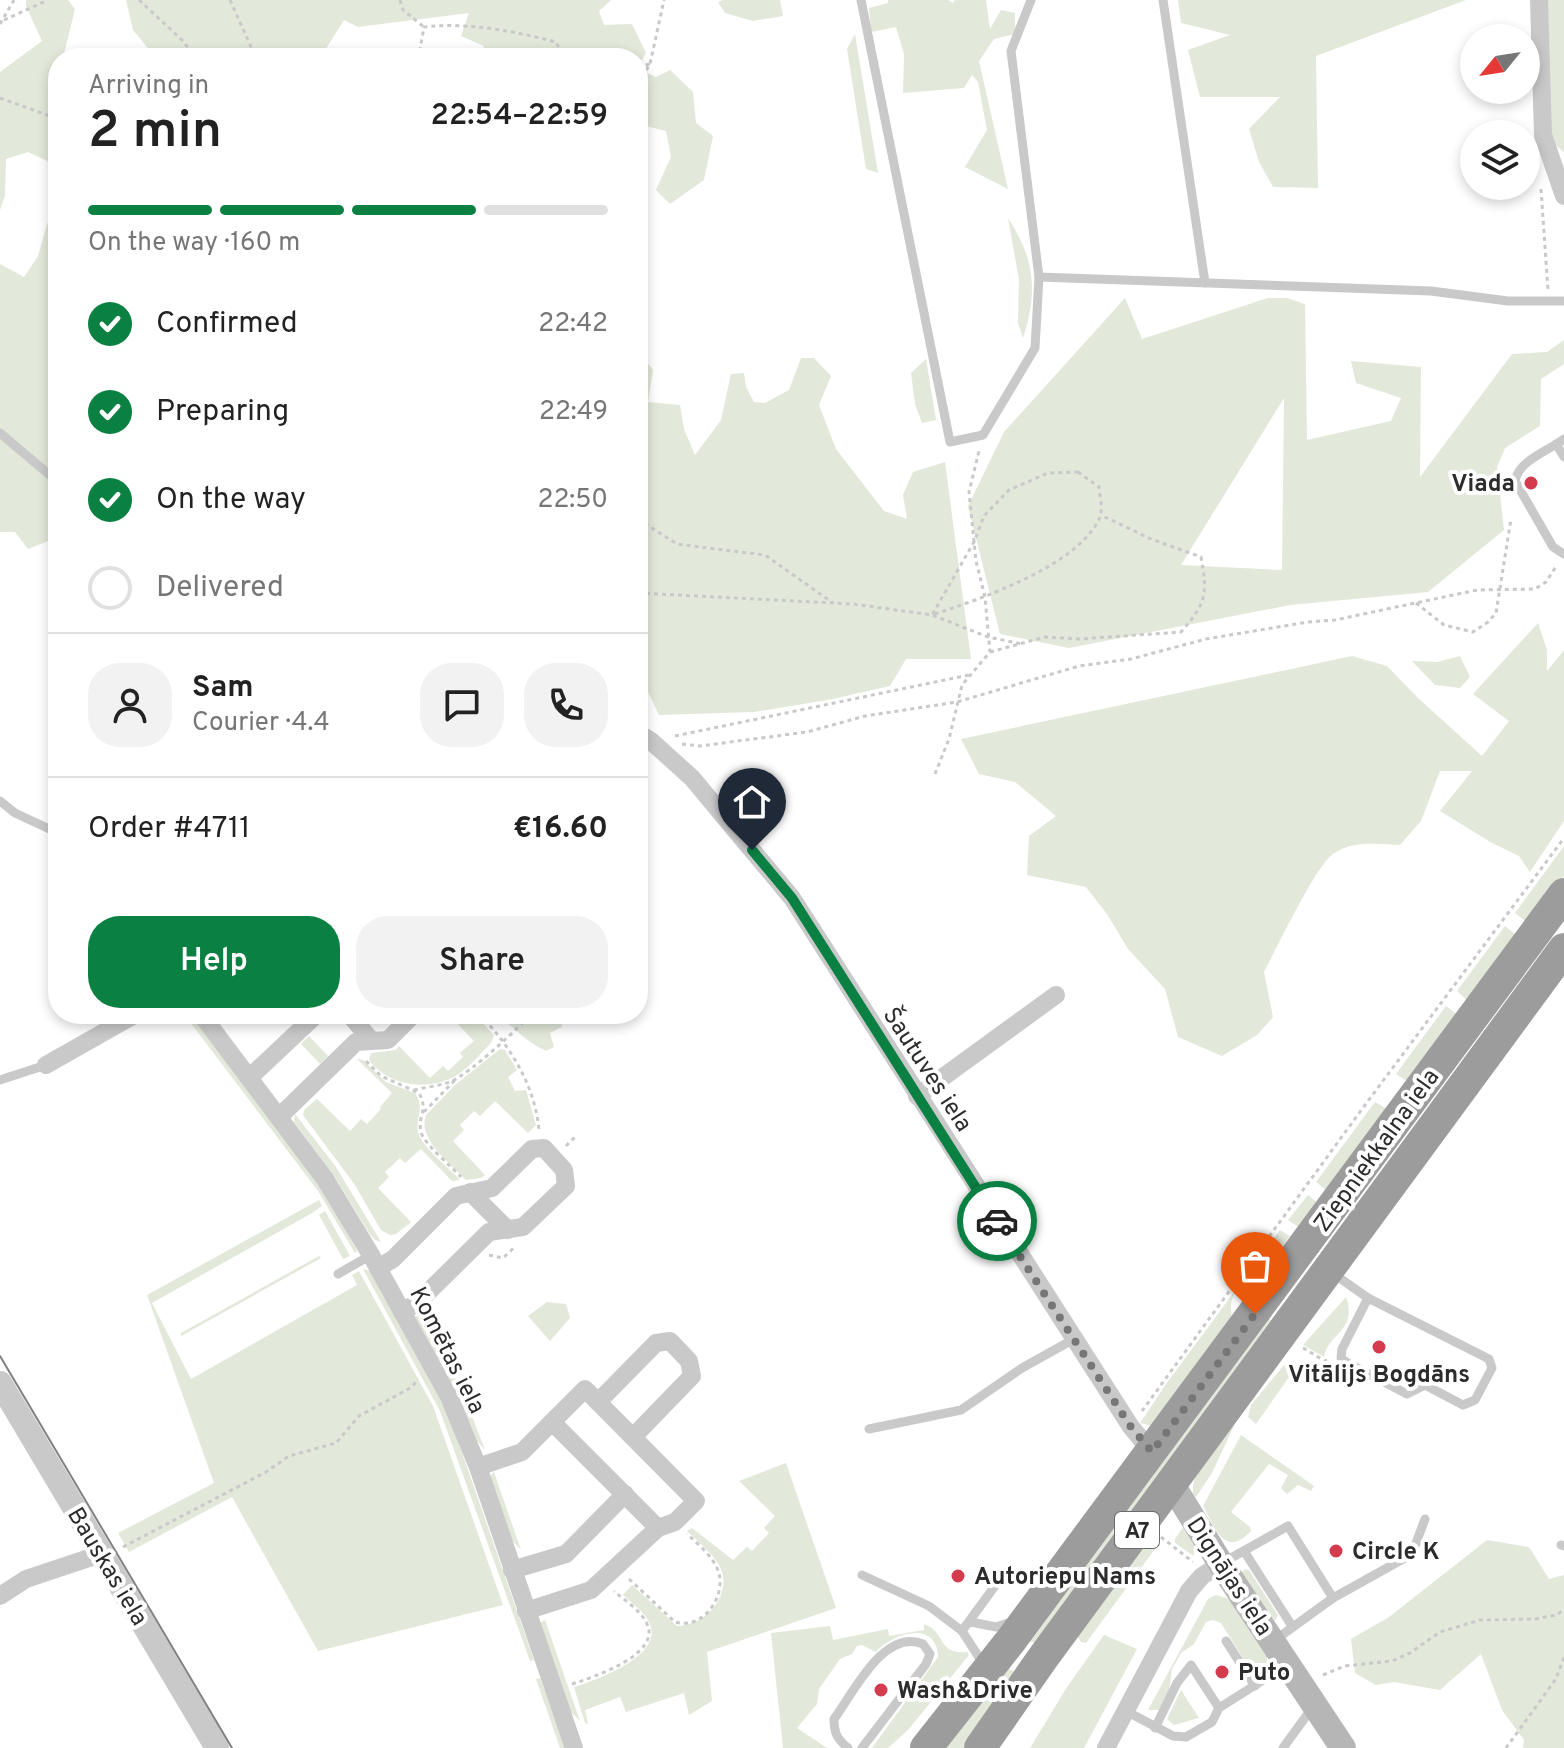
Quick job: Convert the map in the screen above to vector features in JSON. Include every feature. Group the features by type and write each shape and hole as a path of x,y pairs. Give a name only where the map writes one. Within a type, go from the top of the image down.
{"highway":[{"name":"Ziepniekkalna iela","path":"926,1748 988,1671 1152,1452 1564,894"},
{"name":"Ziepniekkalna iela","path":"980,1748 1171,1483 1296,1329 1328,1269 1564,949"},
{"path":"1268,1296 1287,1300 1296,1329"},
{"path":"1020,1627 1009,1654 1014,1662 1028,1665 1042,1659"}],"main road":[{"name":"Dignājas iela","path":"1171,1483 1223,1563 1282,1634 1294,1675 1343,1748"}],"street":[{"path":"1539,0 1543,135 1564,196"},
{"name":"Šautuves iela","path":"648,740 692,778 792,898 1131,1427 1152,1452"},
{"path":"917,1096 1056,995"},
{"path":"46,1065 118,1024"},
{"name":"Komētas iela","path":"208,1024 325,1179 450,1399 478,1467 574,1748"},
{"path":"249,1078 306,1024"},
{"path":"354,1024 367,1048"},
{"path":"279,1117 356,1042 367,1048 388,1040 404,1024"},
{"path":"402,1312 417,1303 489,1232 523,1227 566,1186 564,1170 544,1148 532,1149 492,1188 464,1187"},
{"path":"464,1187 508,1230"},
{"path":"374,1262 393,1259 464,1187"},
{"path":"598,1402 656,1343 670,1341 689,1361 692,1376 633,1437"},
{"name":"Bauskas iela","path":"0,1383 217,1748"},
{"path":"478,1467 522,1452 585,1389 696,1501 675,1522 658,1528 591,1590 526,1611"},
{"path":"552,1422 658,1528"},
{"path":"512,1570 566,1554 625,1494"},
{"path":"0,1596 26,1579 101,1554"},
{"path":"1106,1748 1189,1591 1223,1563"}],"lane":[{"path":"861,0 950,442 983,435 1035,348 1039,277 1011,51 1031,0"},
{"path":"1163,0 1205,283"},
{"path":"1039,277 1431,291 1508,301 1564,301"},
{"path":"0,433 48,474"},
{"path":"1559,552 1515,481 1517,472 1526,463 1560,442 1564,457"},
{"path":"0,801 15,813 48,828"},
{"path":"0,1080 46,1065"},
{"path":"338,1274 374,1262"},
{"path":"1328,1269 1368,1298 1489,1359 1492,1368 1475,1400 1463,1405 1425,1385 1407,1394 1341,1358 1342,1349 1368,1298"},
{"path":"869,1429 961,1410 1022,1368 1074,1339"},
{"path":"1282,1634 1333,1598 1412,1554 1425,1519"},
{"path":"1223,1563 1288,1526 1333,1598"},
{"path":"862,1575 929,1606 962,1631 988,1671"},
{"path":"962,1631 1000,1579"},
{"path":"971,1622 996,1627 1020,1627"},
{"path":"848,1748 838,1739 834,1719 884,1651 907,1640 928,1647 930,1654 926,1664 862,1748"},
{"path":"1226,1641 1255,1686"},
{"path":"1155,1728 1177,1683 1191,1665 1219,1708"},
{"path":"1126,1711 1173,1736 1186,1737 1212,1722 1219,1708 1255,1686 1294,1675"},
{"path":"1283,1748 1307,1715 1317,1708"}],"path":[{"path":"2,22 14,0"},
{"path":"2,22 48,0"},
{"path":"139,0 188,48"},
{"path":"230,0 252,48"},
{"path":"400,0 403,10 424,27 446,24 515,32 556,42 559,48"},
{"path":"648,67 664,0"},
{"path":"420,48 424,27"},
{"path":"0,98 48,115"},
{"path":"1541,183 1548,301"},
{"path":"983,435 969,492 990,652"},
{"path":"1078,472 1099,487 1101,515 1084,540 1043,570 985,597 932,615 974,542 984,516 1009,490 1048,473 1078,472"},
{"path":"935,774 949,739 957,702 969,675 990,652 1045,637 1079,639 1181,632 1201,609 1207,589 1201,557 1151,539 1101,515"},
{"path":"1416,603 1444,625 1473,632 1488,622 1496,613 1511,519"},
{"path":"648,525 677,544 765,555 833,603"},
{"path":"648,738 700,746 807,732 865,716 957,702 1079,666 1131,659 1206,639 1335,620 1477,590 1535,589 1546,582 1556,569 1559,552"},
{"path":"648,594 833,603 932,615 988,637 1022,644"},
{"path":"648,736 969,675"},
{"path":"1131,1427 1564,838"},
{"path":"488,1024 503,1040 530,1092 539,1133"},
{"path":"424,1112 458,1078 522,1024"},
{"path":"367,1048 381,1076 414,1090 422,1099 424,1112 420,1127 423,1138 465,1182 464,1187"},
{"path":"414,1090 458,1078"},
{"path":"563,1149 575,1137"},
{"path":"1296,1329 1325,1361 1341,1358"},
{"path":"101,1554 126,1546 266,1472 289,1456 336,1443 359,1416 412,1387 420,1376 425,1384"},
{"path":"1141,1523 1192,1562 1223,1563"},
{"path":"624,1574 675,1622 691,1622 706,1613 718,1598 720,1575 709,1556 683,1530"},
{"path":"604,1595 618,1582"},
{"path":"570,1685 620,1667 646,1640 649,1633 647,1623 612,1589"},
{"path":"1294,1675 1392,1661 1410,1653 1440,1632 1480,1620 1535,1619 1556,1615 1564,1610"},
{"path":"1506,1748 1556,1679 1564,1657"}],"shaded area":[{"path":"26,0 68,0 75,9 65,48 48,48 48,163 28,152 6,159 5,196 0,210 0,72 42,41"},
{"path":"126,0 611,0 599,11 604,25 632,24 644,48 484,48 461,36 469,13 358,27 344,20 326,48 148,48 133,30"},
{"path":"780,0 783,16 753,21 725,13 718,2"},
{"path":"888,0 948,0 953,3 955,0 986,0 990,29 1001,10 1015,13 1015,34 994,39 979,61 1008,189 965,167 987,130 978,82 972,75 964,88 903,93 904,54 896,27 871,32 869,8 888,3"},
{"path":"1178,0 1466,0 1316,56 1318,188 1273,187 1259,162 1249,129 1280,97 1200,97 1188,50 1230,35 1181,23"},
{"path":"1543,0 1564,0 1564,152 1549,140"},
{"path":"855,34 878,173 866,169 847,49"},
{"path":"670,70 693,92 696,123 713,136 704,180 670,204 656,190 671,157 666,131 648,126 648,73 656,77"},
{"path":"1008,218 1024,248 1031,276 1031,306 1023,338 1018,323 1019,280"},
{"path":"47,224 48,541 28,549 15,532 0,532 0,264 24,277 38,256"},
{"path":"1125,298 1142,339 1268,298 1287,298 1305,304 1307,440 1391,421 1401,398 1356,383 1351,361 1421,367 1420,477 1512,354 1547,352 1564,340 1564,364 1541,379 1540,426 1505,448 1497,467 1504,530 1428,592 1290,605 1069,648 1000,634 968,506 1004,432","holes":["1284,398 1282,570 1181,565"]},
{"path":"801,358 814,358 831,376 819,405 836,449 884,511 907,519 903,495 913,472 945,462 971,659 906,659 890,686 833,699 754,712 659,715 648,692 648,402 680,405 684,429 695,455 721,420 731,374 744,373 746,387 754,402 765,403 789,390"},
{"path":"926,359 936,420 922,423 915,404 911,373"},
{"path":"648,364 653,370 648,402"},
{"path":"1538,623 1547,650 1547,671 1564,650 1564,821 1530,872 1519,856 1440,811 1472,771 1440,771 1421,821 1400,845 1348,847 1325,862 1264,972 1273,1017 1257,1035 1222,1056 1178,1037 1165,989 1128,949 1086,887 1027,875 1029,836 1056,816 1015,782 979,774 961,739 1352,656 1387,666 1482,756 1509,721 1473,694"},
{"path":"1460,656 1470,677 1460,688 1435,685 1412,661 1437,662"},
{"path":"1564,846 1564,876 1529,924 1515,913"},
{"path":"1505,926 1519,937 1470,1003 1457,991"},
{"path":"1446,1006 1461,1017 1411,1084 1396,1074"},
{"path":"192,1024 198,1024 324,1190 357,1251 355,1253 318,1191"},
{"path":"458,1024 484,1024 494,1035 491,1043 454,1077 432,1084 408,1084 386,1076 369,1060 371,1053 396,1050 399,1046 430,1078 443,1066 448,1071 463,1057 460,1053 474,1041"},
{"path":"509,1024 562,1024 562,1027 550,1033 554,1047 546,1051"},
{"path":"309,1036 328,1056 320,1064 301,1044"},
{"path":"500,1049 505,1050 517,1070 508,1077 515,1091 526,1090 536,1125 528,1133 495,1101 480,1116 474,1111 460,1125 464,1130 453,1141 485,1175 466,1180 430,1142 424,1124 426,1115 455,1085"},
{"path":"357,1059 363,1060 386,1082 415,1093 420,1105 420,1137 460,1180 452,1181 421,1149 405,1163 400,1158 385,1172 389,1177 378,1188 411,1222 396,1234 390,1235 381,1230 355,1185 303,1115 304,1110 317,1099 350,1131 361,1119 367,1124 392,1093"},
{"path":"1375,1102 1389,1110 1330,1193 1316,1182"},
{"path":"295,1114 336,1167 381,1242 369,1233 336,1179 294,1122"},
{"path":"1308,1195 1320,1205 1303,1230 1288,1220"},
{"path":"319,1200 322,1206 312,1213 152,1303 191,1379 357,1285 352,1275 359,1271 433,1406 503,1605 318,1651 232,1497 129,1552 118,1533 214,1483 147,1295"},
{"path":"325,1211 350,1256 343,1259 319,1215"},
{"path":"1280,1230 1290,1236 1271,1261 1277,1267 1272,1274 1253,1277 1239,1286 1232,1301 1233,1322 1152,1426 1140,1423 1166,1384"},
{"path":"319,1256 321,1258 181,1336 181,1333"},
{"path":"363,1269 370,1271 450,1418 534,1660 530,1661 440,1411"},
{"path":"1346,1297 1348,1317 1324,1357 1303,1345"},
{"path":"547,1302 566,1304 570,1318 550,1341 528,1316"},
{"path":"420,1313 460,1385 485,1450 474,1437 460,1399 415,1317"},
{"path":"1268,1318 1272,1321 1036,1643 1030,1642"},
{"path":"1284,1365 1296,1367 1256,1424 1248,1417 1251,1405"},
{"path":"1229,1424 1234,1426 1212,1473 1196,1497 1193,1495 1193,1485 1200,1466"},
{"path":"1241,1435 1314,1486 1311,1491 1298,1485 1287,1494 1281,1488 1288,1475 1269,1464 1231,1512 1251,1531 1234,1542 1222,1537 1203,1506"},
{"path":"786,1463 836,1608 707,1652 712,1701 689,1715 684,1693 626,1712 620,1697 585,1710 588,1724 585,1723 574,1687 626,1665 647,1646 652,1634 647,1618 623,1595 632,1585 677,1626 687,1625 706,1615 723,1590 721,1569 687,1531 692,1528 733,1560 747,1547 752,1551 769,1533 764,1528 775,1516 739,1481"},
{"path":"494,1472 521,1550 507,1535 488,1478"},
{"path":"1183,1527 1194,1543 1194,1556 1175,1543"},
{"path":"1148,1532 1160,1542 1086,1643 1081,1642 1077,1636"},
{"path":"1487,1540 1529,1547 1549,1579 1564,1575 1564,1748 1523,1748 1524,1740 1502,1710 1481,1654 1440,1690 1394,1682 1376,1685 1355,1673 1351,1639 1389,1617"},
{"path":"1249,1570 1278,1615 1275,1621 1241,1573"},
{"path":"1216,1595 1229,1599 1267,1656 1267,1671 1255,1677 1221,1623 1213,1620 1206,1622 1194,1644 1181,1653 1172,1669 1169,1691 1159,1710 1148,1710 1208,1599"},
{"path":"545,1620 580,1721 570,1711 540,1623"},
{"path":"924,1624 936,1632 946,1647 968,1652 969,1655 908,1730 888,1748 872,1748 938,1657 936,1645 922,1634 902,1635 876,1652 862,1645 857,1646 852,1654 840,1659 819,1689 817,1704 797,1728 827,1748 783,1748 771,1633 830,1626 833,1640 888,1629 889,1636 924,1630"},
{"path":"1104,1635 1137,1649 1084,1748 1030,1748 1067,1687"},
{"path":"1004,1666 1018,1674 967,1748 938,1748"},
{"path":"540,1678 566,1748 560,1748 536,1679"},
{"path":"1181,1690 1199,1718 1174,1725 1167,1719"}],"tram line":[{"path":"0,1356 232,1748"}],"way so far":[{"path":"997,1221 1131,1427 1152,1452 1255,1314"}],"place":[{"name":"Viada","path":"1531,483"},
{"name":"Vitālijs Bogdāns","path":"1379,1347"},
{"name":"Circle K","path":"1336,1551"},
{"name":"Autoriepu Nams","path":"958,1576"},
{"name":"Puto","path":"1222,1672"},
{"name":"Wash&Drive","path":"881,1690"}],"route":[{"path":"752,850 792,898 997,1221"}]}
